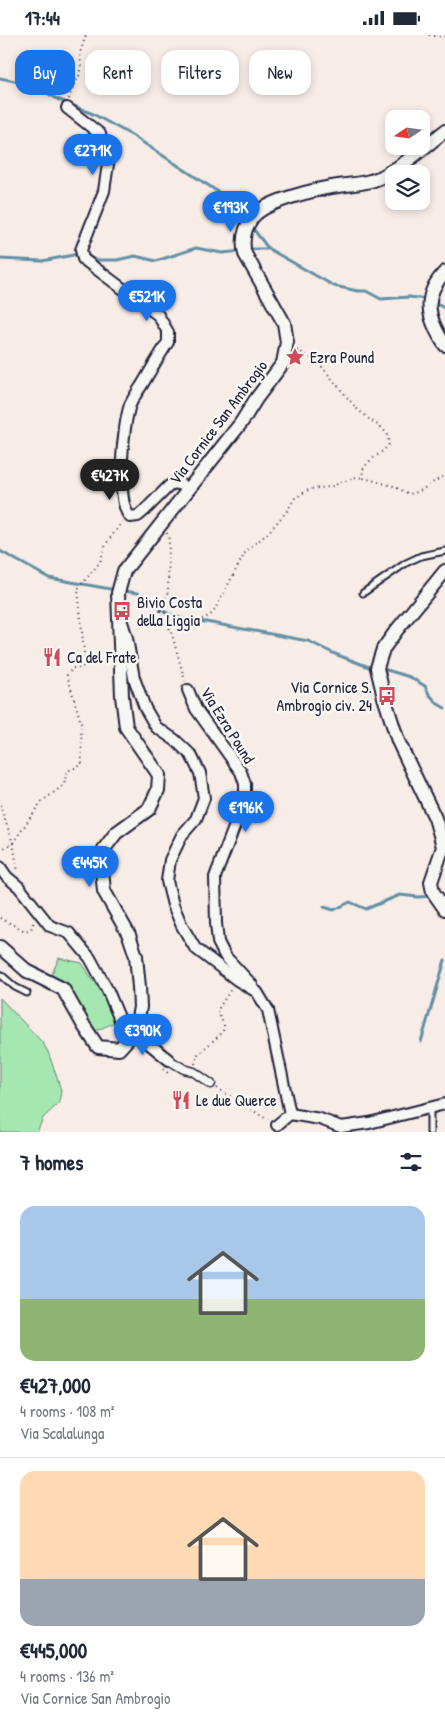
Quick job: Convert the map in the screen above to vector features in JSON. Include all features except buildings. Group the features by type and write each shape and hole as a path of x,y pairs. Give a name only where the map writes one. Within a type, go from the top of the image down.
{"street":[{"path":"67,108 100,134 108,164 104,191 82,255 158,315 168,332 168,342 130,404 123,436 123,503 130,517 138,516 168,486 174,483 188,489"},
{"name":"Via Cornice San Ambrogio","path":"0,949 27,971 64,989 98,1047 119,1049 137,1024 140,1007 136,957 129,935 104,891 102,870 104,849 116,833 149,809 158,790 159,775 126,727 122,696 118,593 124,571 241,423 283,363 286,345 284,323 245,254 242,243 253,217 270,205 310,191 361,184 378,178 401,165 445,131"},
{"path":"445,273 437,281 430,296 430,310 434,328 445,345"},
{"path":"445,571 396,631 384,649 377,668 398,741 434,817 440,835 443,847 431,882 433,892 445,909"},
{"name":"Via Cornice San Ambrogio","path":"119,614 127,638 134,678 145,708 156,727 175,740 191,755 202,781 204,798 196,819 182,835 170,859 167,881 173,905 182,926 195,948 237,980 257,992 268,1009 290,1114"},
{"name":"Via Ezra Pound","path":"188,690 196,709 241,772 245,784 245,799 215,877 216,923 218,942 225,956 257,992"},
{"path":"0,867 6,876 19,887 50,926 70,933 90,958 108,991 120,1020 168,1060 194,1072 211,1084"},
{"path":"276,1125 290,1114 320,1119 341,1127 369,1123 445,1104"}],"lane":[{"path":"363,593 406,563 421,556 445,551"},
{"path":"0,974 15,987 27,993"},
{"path":"430,1107 430,1132"}],"path":[{"path":"67,108 71,92 79,77 80,53 86,35"},
{"path":"429,35 445,37"},
{"path":"286,345 318,362 356,408 387,434 389,443 384,452 366,463 362,471 364,477"},
{"path":"164,522 169,539 169,574 168,593 160,610 180,620 192,623 205,619 213,613 246,551 267,534 295,498 310,489 330,487 356,477 364,477 393,486 409,494 418,492 445,475"},
{"path":"0,851 13,843 41,802 64,785 67,771 82,765 81,723 67,675 74,668 82,668 85,663 78,589 100,562 106,544 122,521"},
{"name":"Via Ezra Pound","path":"160,610 171,631 188,690"},
{"path":"0,805 13,843 19,887"},
{"path":"0,918 25,931 31,929 33,925 32,919"},
{"path":"194,1072 197,1055 224,1032 224,1025 217,1011 231,989 226,982 229,973"},
{"path":"211,1084 276,1125"}],"green space":[{"path":"59,958 82,963 94,982 100,978 120,1020 89,1034 64,990 48,982"},
{"path":"0,998 43,1043 58,1080 61,1091 59,1103 43,1118 37,1132 0,1132"}],"waterway":[{"path":"0,78 34,85 57,99 93,114 133,136 229,199 247,221"},
{"path":"251,226 268,248"},
{"path":"0,259 42,261 84,253 95,260 117,260 135,256 156,261 196,248 222,253 242,251"},
{"path":"248,249 269,249 334,286 366,291 381,299 409,297 427,299"},
{"path":"432,302 445,308"},
{"path":"0,551 49,578 116,590"},
{"path":"123,591 138,593 167,613 188,621 206,622 308,641 335,654 369,667 374,667"},
{"path":"380,668 410,677 425,686 438,704 445,708"},
{"path":"324,907 334,910 350,902 366,909 400,895 432,896"},
{"path":"421,1042 445,960"}],"place":[{"name":"Ezra Pound","path":"295,357"},
{"name":"Bivio Costa della Liggia","path":"122,611"},
{"name":"Ca del Frate","path":"52,657"},
{"name":"Via Cornice S. Ambrogio civ. 24","path":"387,696"},
{"name":"Le due Querce","path":"181,1100"}]}
